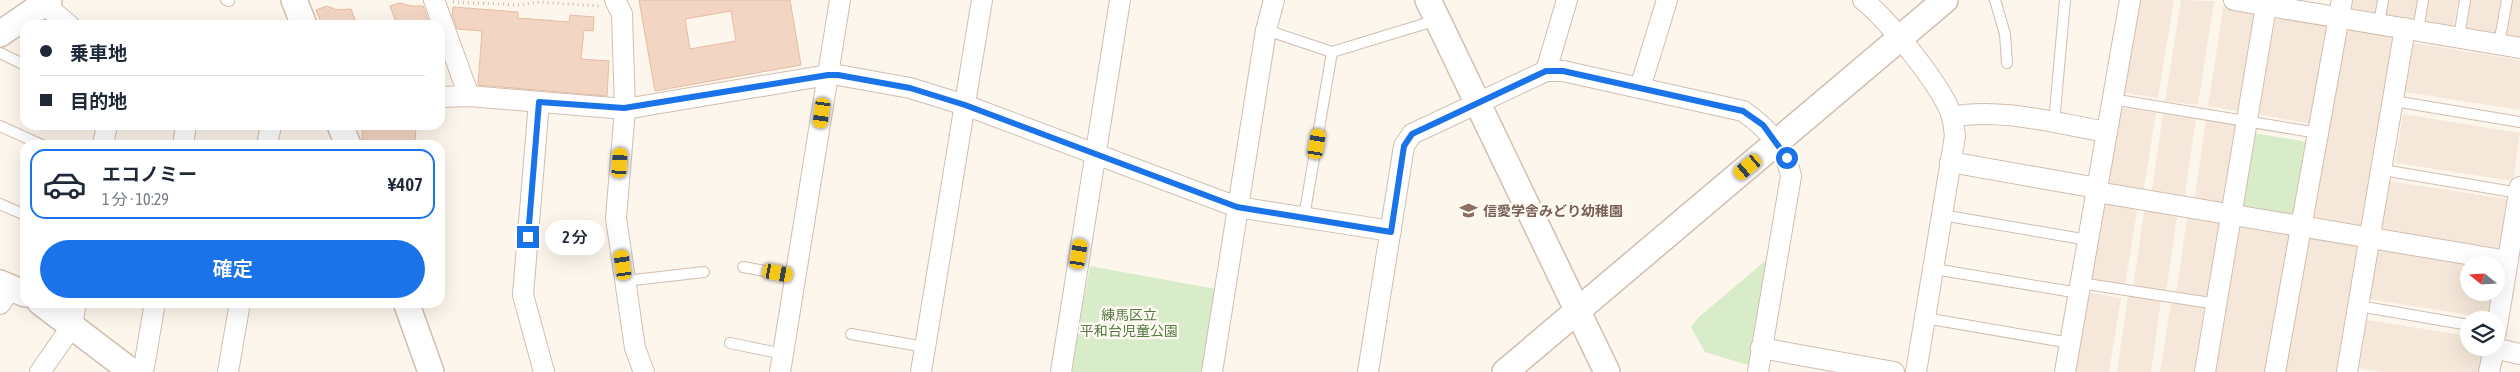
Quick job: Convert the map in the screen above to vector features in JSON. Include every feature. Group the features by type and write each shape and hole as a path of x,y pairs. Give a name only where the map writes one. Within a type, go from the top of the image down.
{"street":[{"path":"294,0 302,20"},
{"path":"781,363 840,0"},
{"path":"921,372 982,0"},
{"path":"1061,372 1120,0"},
{"path":"1212,372 1266,30 1274,0"},
{"path":"1546,71 1567,0"},
{"path":"1640,88 1667,0"},
{"path":"1863,0 1874,8 1944,99 1952,117 1955,136 1916,372"},
{"path":"1505,372 1945,0"},
{"path":"2065,372 2130,0"},
{"path":"2234,0 2340,9 2379,24 2520,48"},
{"path":"0,34 43,1 63,20"},
{"path":"435,2 442,20"},
{"path":"616,2 622,14 624,108 616,218 635,348 644,372"},
{"path":"2205,372 2267,3"},
{"path":"2275,372 2340,9"},
{"path":"1433,10 1607,372"},
{"path":"2347,372 2394,101 2412,29"},
{"path":"445,30 469,96"},
{"path":"1368,372 1404,146 1412,134 1546,71 1563,71 1743,111 1763,125 1777,143 1787,158 1790,176 1758,372"},
{"path":"445,97 469,96 624,108 828,75 910,88 965,105 1237,207 1391,232"},
{"path":"539,102 523,295 544,372"},
{"path":"1952,117 1967,114 1990,114 2107,132"},
{"path":"1950,162 2231,215 2508,261"},
{"path":"2500,311 2520,190"},
{"path":"57,308 74,314 128,370 144,367 154,308"},
{"path":"228,372 239,308"},
{"path":"408,308 431,372"},
{"path":"40,372 74,314"},
{"path":"2505,344 2520,354"},
{"path":"1762,348 1894,372"},
{"path":"2489,372 2492,356"}],"lane":[{"path":"1995,0 2005,34 2007,63"},
{"path":"2054,123 2065,0"},
{"path":"2379,24 2383,0"},
{"path":"2412,29 2423,0"},
{"path":"2459,37 2465,0"},
{"path":"2499,44 2507,0"},
{"path":"1266,30 1332,52 1433,10"},
{"path":"1304,218 1332,52"},
{"path":"0,53 20,63"},
{"path":"2112,99 2318,133"},
{"path":"2394,101 2520,122"},
{"path":"0,126 31,140"},
{"path":"2382,170 2520,190"},
{"path":"0,204 20,213"},
{"path":"1942,215 2088,240"},
{"path":"743,266 796,276"},
{"path":"1934,269 2217,304"},
{"path":"625,280 704,272"},
{"path":"2359,306 2460,324"},
{"path":"1925,318 2070,343"},
{"path":"851,334 925,347"},
{"path":"730,343 781,363"}],"path":[{"path":"435,2 520,5 538,2 603,6 616,2"}],"shaded area":[{"path":"2136,0 2174,0 2158,98 2121,92"},
{"path":"2181,0 2214,1 2198,105 2165,101"},
{"path":"2348,0 2379,0 2376,17 2346,12"},
{"path":"2387,0 2418,0 2414,24 2384,18"},
{"path":"2428,0 2458,0 2453,30 2423,24"},
{"path":"2470,0 2501,0 2495,35 2465,30"},
{"path":"2512,0 2520,0 2520,43 2504,40"},
{"path":"2224,3 2257,8 2241,112 2208,106"},
{"path":"2274,17 2328,26 2311,124 2257,114"},
{"path":"2344,27 2397,37 2362,229 2309,220"},
{"path":"2413,43 2520,60 2520,110 2405,92"},
{"path":"2119,107 2156,113 2143,193 2106,187"},
{"path":"2163,114 2196,119 2184,201 2151,196"},
{"path":"2403,114 2520,133 2513,181 2395,163"},
{"path":"2206,120 2239,125 2227,207 2194,202"},
{"path":"2389,181 2507,199 2499,248 2381,230"},
{"path":"2101,199 2138,205 2125,285 2088,279"},
{"path":"2145,206 2178,211 2166,292 2133,287"},
{"path":"2188,212 2221,217 2209,298 2176,294"},
{"path":"2240,224 2292,233 2270,372 2215,372"},
{"path":"2307,235 2358,244 2336,372 2283,372"},
{"path":"2378,250 2460,263 2460,301 2491,301 2489,311 2460,311 2460,313 2370,299"},
{"path":"2084,292 2121,298 2109,372 2071,372"},
{"path":"2128,296 2161,301 2151,372 2117,372"},
{"path":"2171,303 2204,308 2194,372 2160,372"},
{"path":"2367,320 2460,335 2460,356 2482,356 2479,372 2382,372 2359,368"}],"green space":[{"path":"2253,133 2307,142 2295,217 2240,208"},
{"path":"1771,256 1754,367 1705,352 1691,327 1700,316"},
{"name":"練馬区立 平和台児童公園","path":"1090,266 1216,289 1203,372 1070,372"}],"building":[{"path":"639,0 790,0 801,65 655,91","holes":["731,11 736,41 690,49 685,19"]},
{"path":"400,3 411,6 423,6 428,20 395,20 390,6"},
{"path":"327,6 337,10 351,9 355,20 320,20 316,10"},
{"path":"453,7 518,12 518,18 569,22 570,15 594,17 593,31 584,30 581,59 609,61 607,96 478,85 482,31 457,29 452,14"},
{"path":"362,130 416,130 415,140 362,140"}],"place":[{"name":"信愛学舎みどり幼稚園","path":"1469,211"}],"route":[{"path":"528,237 539,102 624,108 828,75 838,75 910,88 965,105 1237,207 1391,232 1404,146 1412,134 1546,71 1563,71 1743,111 1763,125 1787,158"}]}
